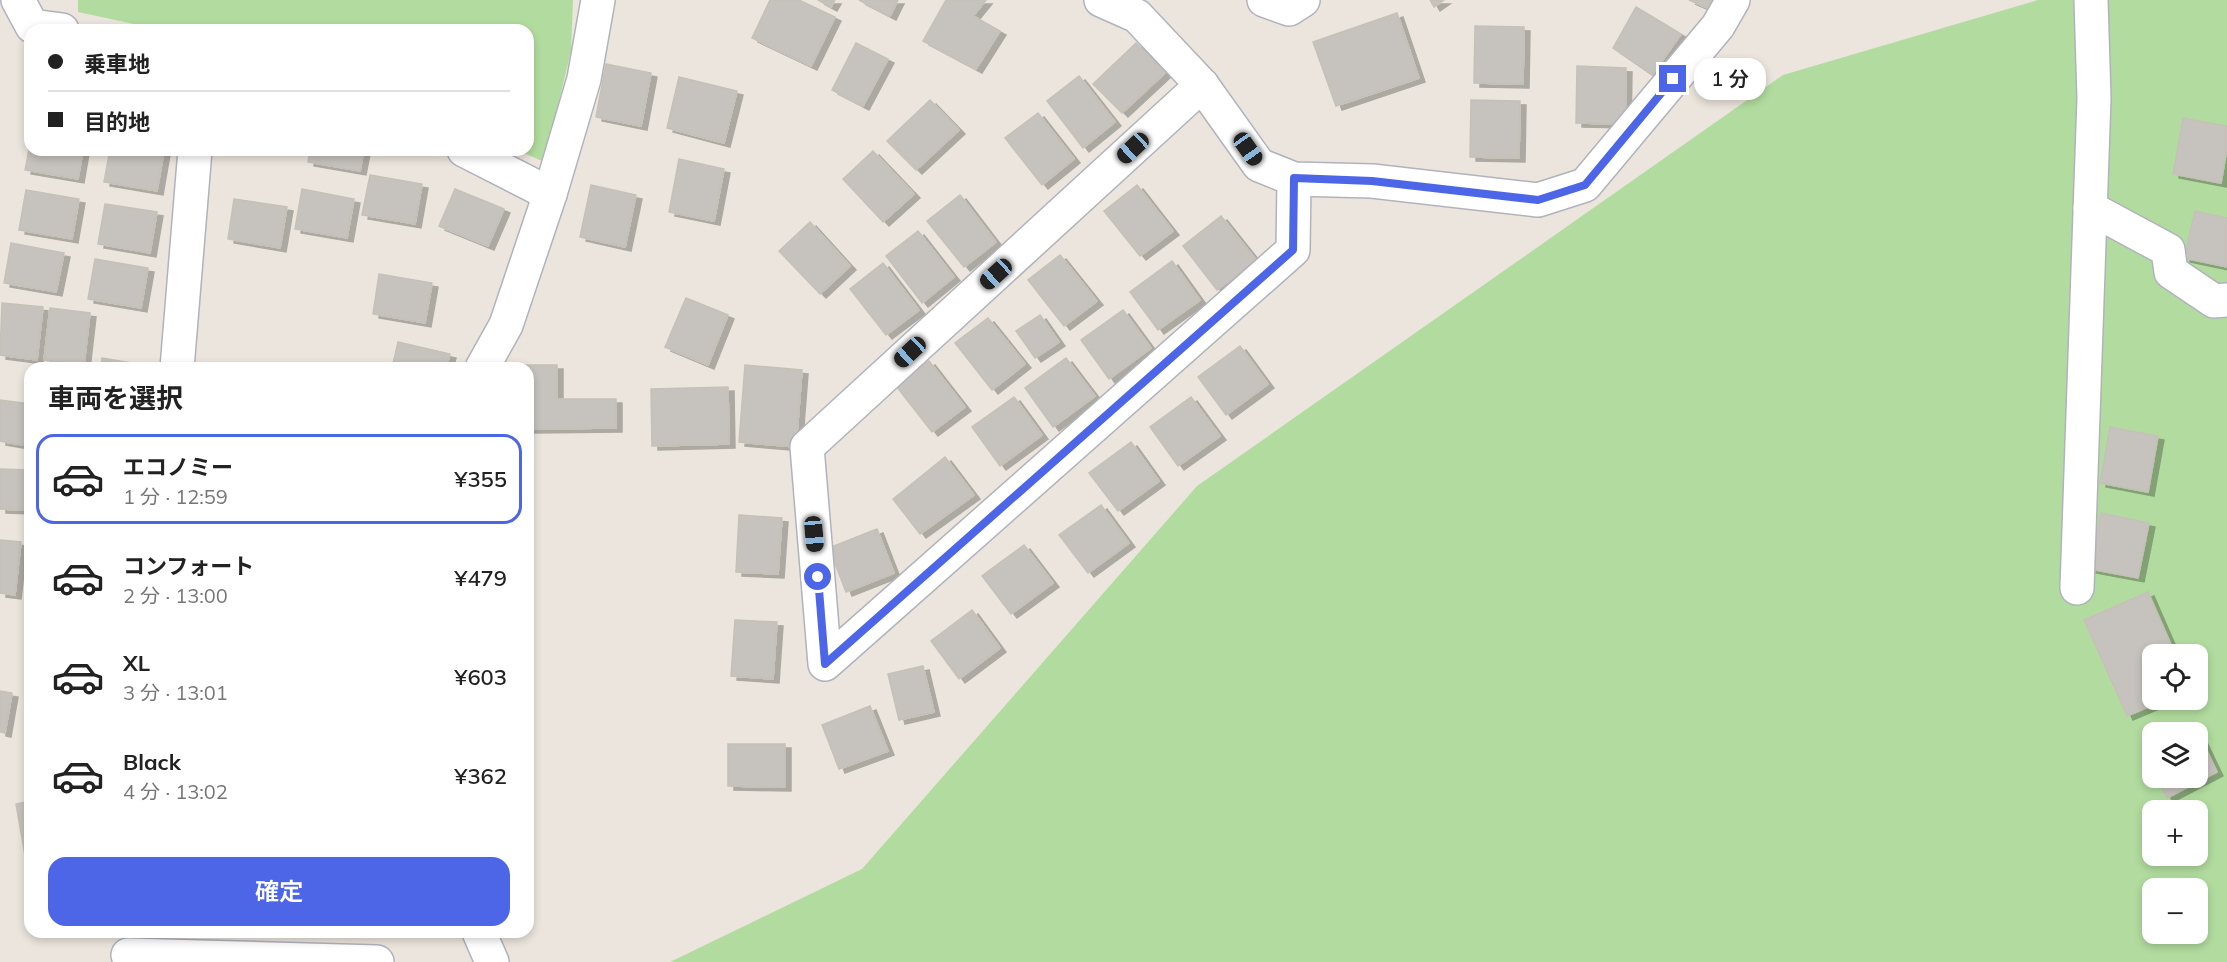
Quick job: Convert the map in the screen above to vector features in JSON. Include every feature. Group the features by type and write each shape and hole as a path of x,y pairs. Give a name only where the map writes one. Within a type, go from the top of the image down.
{"street":[{"path":"18,0 31,24"},
{"path":"485,362 506,325 550,194 584,79 598,0"},
{"path":"1101,0 1137,16 1202,85 1259,165 1294,178 1372,181 1538,200 1585,185 1718,26 1733,0"},
{"path":"1264,0 1289,9 1303,0"},
{"path":"2077,588 2094,98 2091,0"},
{"path":"1202,85 807,447 825,664 1293,250 1294,178"},
{"path":"177,362 195,156"},
{"path":"476,156 550,194"},
{"path":"2090,208 2168,250 2172,272 2214,301 2227,300"},
{"path":"482,938 492,962"},
{"path":"128,949 377,962"}],"green space":[{"path":"78,0 573,0 571,51 542,161 531,156 534,156 534,24 134,24 78,12"},
{"path":"2038,0 2227,0 2227,962 670,962 862,869 1197,486 1783,75"}],"building":[{"path":"770,0 799,0 835,17 811,66 752,38"},
{"path":"818,0 835,0 831,7"},
{"path":"859,0 898,0 890,16"},
{"path":"946,0 986,0 973,16 1000,31 976,69 923,41"},
{"path":"1430,0 1444,0 1434,7"},
{"path":"1689,0 1720,0 1715,11"},
{"path":"1636,7 1681,34 1652,75 1613,48"},
{"path":"1397,13 1419,78 1336,106 1313,42"},
{"path":"1475,26 1524,27 1523,84 1474,83"},
{"path":"856,43 888,59 863,106 832,90"},
{"path":"1136,43 1165,73 1122,113 1093,84"},
{"path":"606,64 651,73 641,126 596,117"},
{"path":"1577,66 1626,68 1625,124 1576,123"},
{"path":"1079,76 1115,122 1083,148 1047,101"},
{"path":"679,77 737,91 724,143 667,128"},
{"path":"930,100 959,130 916,170 887,141"},
{"path":"1471,100 1520,101 1519,158 1470,157"},
{"path":"1038,113 1074,159 1042,185 1005,138"},
{"path":"2183,118 2227,126 2227,148 2221,183 2173,174"},
{"path":"873,151 914,194 883,222 843,179"},
{"path":"28,156 82,156 78,179 25,170"},
{"path":"109,156 163,156 157,191 104,182"},
{"path":"309,156 363,156 360,171 308,162"},
{"path":"679,159 724,169 714,221 669,212"},
{"path":"370,175 422,184 415,224 362,215"},
{"path":"591,185 636,195 625,247 580,237"},
{"path":"1137,185 1173,231 1140,256 1104,211"},
{"path":"302,189 354,199 347,238 295,229"},
{"path":"455,189 504,209 488,246 439,226"},
{"path":"26,190 79,199 72,239 19,230"},
{"path":"960,195 996,242 964,267 927,221"},
{"path":"234,199 287,207 280,248 228,239"},
{"path":"105,204 157,212 150,253 98,244"},
{"path":"2195,211 2227,218 2227,267 2184,258"},
{"path":"1221,216 1256,260 1217,290 1183,246"},
{"path":"810,222 850,266 820,294 779,251"},
{"path":"918,231 954,277 922,303 886,256"},
{"path":"11,243 64,253 56,292 4,283"},
{"path":"1060,255 1097,301 1064,326 1028,280"},
{"path":"95,259 148,268 141,308 88,299"},
{"path":"1172,261 1200,300 1158,330 1130,292"},
{"path":"883,263 919,310 886,335 850,289"},
{"path":"379,274 432,283 425,323 373,314"},
{"path":"686,298 728,315 708,365 665,347"},
{"path":"2,303 43,307 37,360 0,355"},
{"path":"50,308 90,313 84,362 44,360"},
{"path":"1123,310 1151,348 1109,379 1081,340"},
{"path":"1040,315 1059,342 1035,358 1016,331"},
{"path":"988,318 1025,364 992,390 955,343"},
{"path":"398,342 450,354 448,362 393,362"},
{"path":"1240,346 1268,384 1226,415 1198,377"},
{"path":"102,358 126,362 102,362"},
{"path":"1066,358 1095,396 1053,427 1025,388"},
{"path":"929,361 965,407 932,432 896,386"},
{"path":"534,365 557,365 557,399 616,399 616,428 534,429"},
{"path":"745,365 802,370 796,447 739,442"},
{"path":"728,387 729,444 652,446 651,389"},
{"path":"1014,397 1042,435 1000,466 972,427"},
{"path":"1191,397 1220,436 1178,466 1150,427"},
{"path":"0,400 24,403 24,445 0,441"},
{"path":"2110,427 2158,436 2148,492 2100,483"},
{"path":"1131,442 1159,481 1118,511 1089,473"},
{"path":"945,457 974,495 920,534 893,499"},
{"path":"0,469 24,470 24,510 0,509"},
{"path":"1101,505 1129,543 1088,573 1059,535"},
{"path":"2101,513 2149,523 2138,578 2090,569"},
{"path":"739,515 782,518 778,574 736,572"},
{"path":"877,529 894,573 846,592 829,548"},
{"path":"0,540 21,542 15,595 0,593"},
{"path":"1024,545 1053,583 1011,614 982,576"},
{"path":"2148,592 2171,644 2142,644 2142,710 2127,716 2084,620"},
{"path":"972,610 1000,648 959,679 931,641"},
{"path":"735,620 777,622 773,679 731,676"},
{"path":"923,666 934,712 899,720 888,674"},
{"path":"0,691 12,693 5,733 0,732"},
{"path":"870,706 888,751 839,769 822,725"},
{"path":"728,744 785,744 785,787 728,786"},
{"path":"2208,753 2217,772 2208,777"},
{"path":"2162,788 2186,788 2167,798"},
{"path":"24,802 24,850 16,804"}],"route":[{"path":"818,577 825,664 1293,250 1294,178 1372,181 1538,200 1585,185 1673,79"}]}
